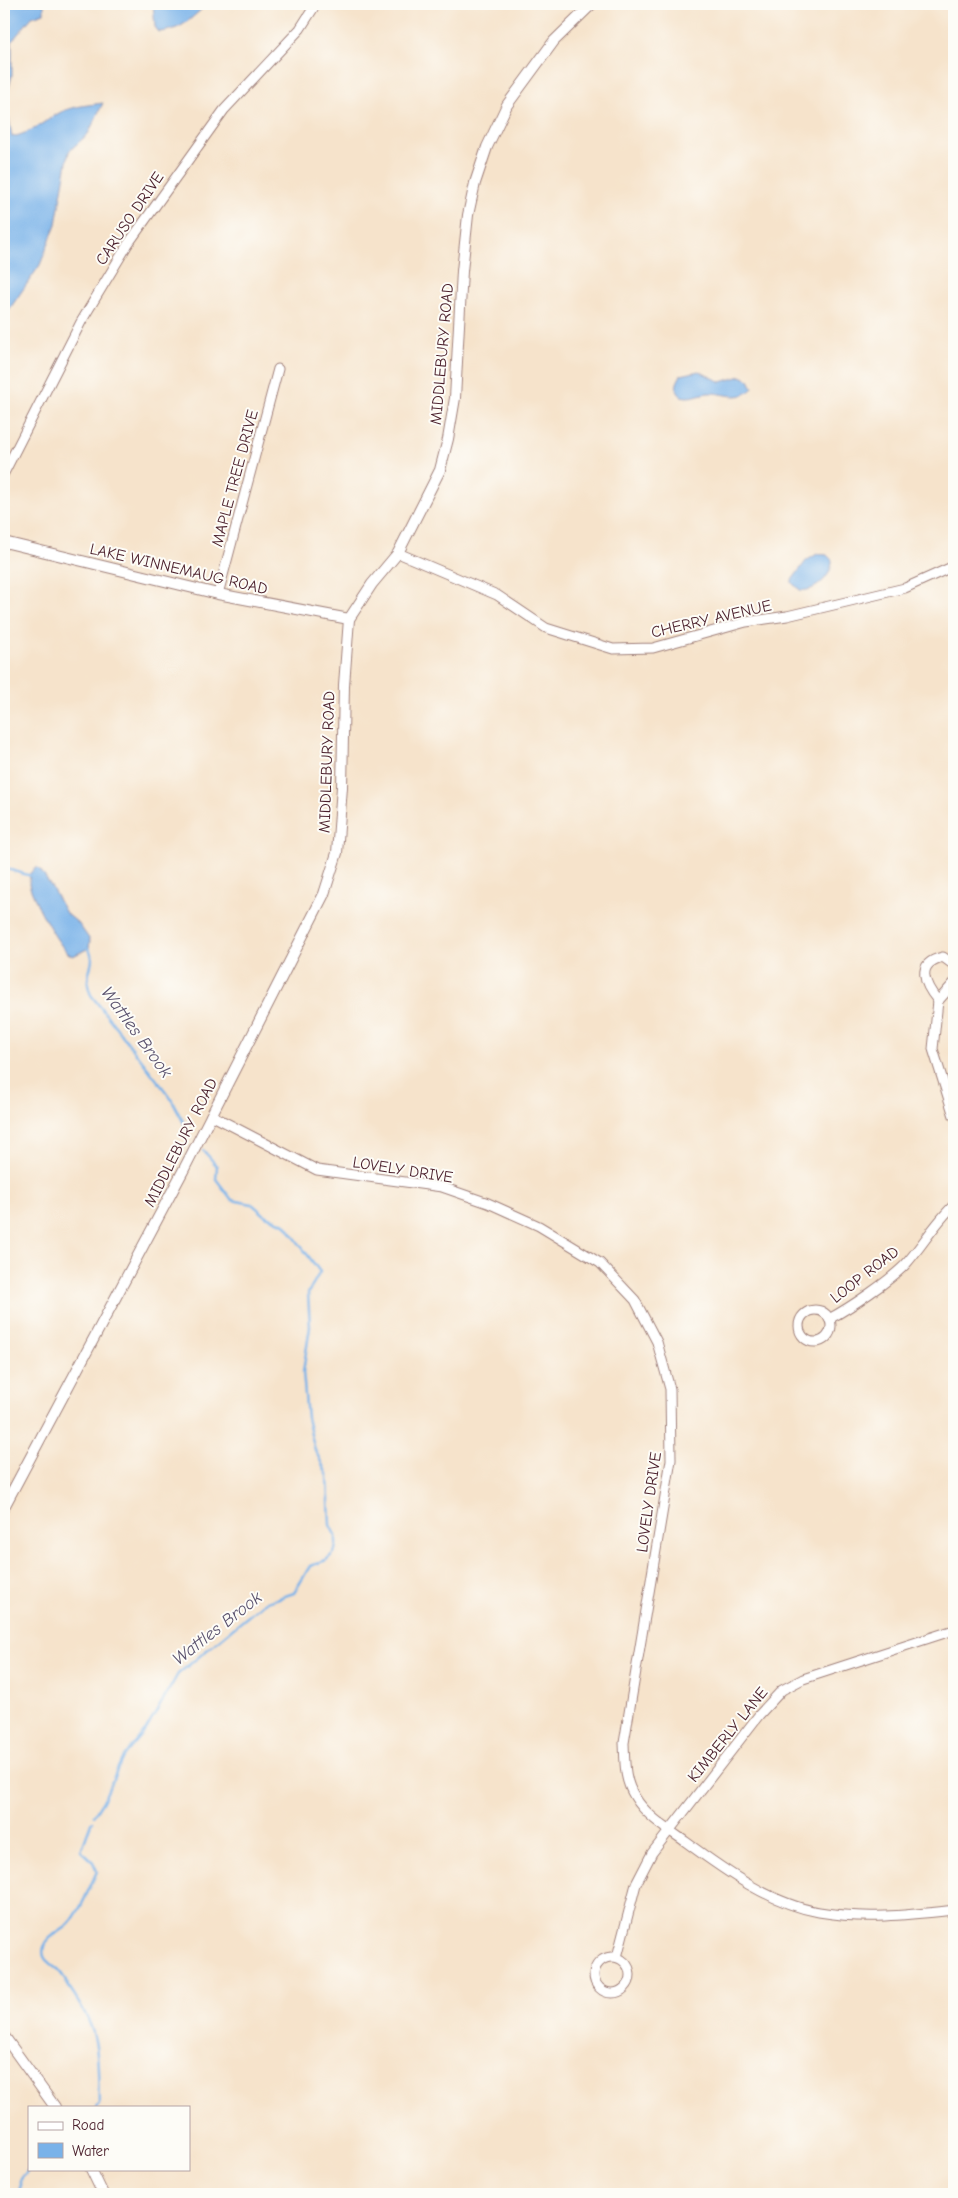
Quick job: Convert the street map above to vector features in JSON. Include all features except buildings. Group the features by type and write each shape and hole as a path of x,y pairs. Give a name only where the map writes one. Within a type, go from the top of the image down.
{"street":[{"name":"CARUSO DRIVE","path":"4,473 81,322 128,244 224,110 300,29 316,4"},
{"name":"MIDDLEBURY ROAD","path":"4,1507 211,1115 324,894 337,853 342,786 344,685 349,619 372,584 398,553 440,470 448,439 455,398 468,215 475,183 487,147 507,105 554,41 592,4"},
{"name":"MAPLE TREE DRIVE","path":"218,594 278,369"},
{"name":"LAKE WINNEMAUG ROAD","path":"4,542 218,594 349,619"},
{"name":"CHERRY AVENUE","path":"398,553 497,595 546,628 612,649 653,648 746,622 787,616 905,588 954,566"},
{"path":"938,1000 926,981 924,971 927,965 934,959 943,957 954,965"},
{"path":"954,983 938,1000 933,1049 954,1116"},
{"name":"LOVELY DRIVE","path":"211,1115 317,1170 442,1187 488,1203 538,1226 600,1263 635,1300 657,1342 670,1389 671,1460 624,1743 625,1774 635,1798 669,1831 734,1877 775,1898 816,1912 854,1917 894,1917 954,1910"},
{"name":"LOOP ROAD","path":"829,1319 865,1296 905,1265 926,1236 954,1205"},
{"name":"KIMBERLY LANE","path":"617,1957 636,1884 652,1853 759,1715 782,1690 803,1679 954,1630"},
{"path":"617,1957 626,1963 630,1978 625,1988 615,1992 604,1991 597,1983 595,1971 602,1960 617,1957"},
{"path":"4,2036 54,2106"},
{"path":"91,2170 103,2194"}],"water":[{"path":"4,4 44,4 44,13 32,17 12,41 12,75 4,108"},
{"path":"153,4 208,4 181,26 159,32 155,27"},
{"path":"103,103 88,134 69,151 56,224 40,265 4,317 4,109 9,118 12,137 32,130 66,110"},
{"path":"699,371 721,382 741,376 749,380 753,388 737,396 708,393 692,397 681,396 676,386 681,375"},
{"path":"817,554 827,555 832,560 830,571 817,586 811,589 800,590 792,583 792,580 806,561"},
{"path":"37,867 66,913 78,923 90,940 89,948 73,956 68,953 55,936 41,912 29,884 30,873"}],"waterway":[{"name":"Wattles Brook","path":"4,868 31,876"},
{"name":"Wattles Brook","path":"87,947 92,956 88,981 91,995 170,1097 187,1129"},
{"name":"Wattles Brook","path":"94,1815 103,1801 123,1757 146,1730 178,1674 264,1603 294,1593 310,1566 326,1560 334,1553 336,1546 336,1537 330,1525 328,1476 315,1450 307,1418 303,1372 310,1327 308,1293 320,1272 285,1224 266,1216 252,1204 232,1200 216,1179 217,1166 203,1150"},
{"name":"Wattles Brook","path":"92,1821 81,1851 93,1862 97,1871 86,1897 75,1916 68,1926 46,1942 43,1951 47,1961 63,1976 82,2008 92,2030 98,2067 99,2103 97,2106"},
{"name":"Wattles Brook","path":"21,2194 21,2179 28,2170"}]}
